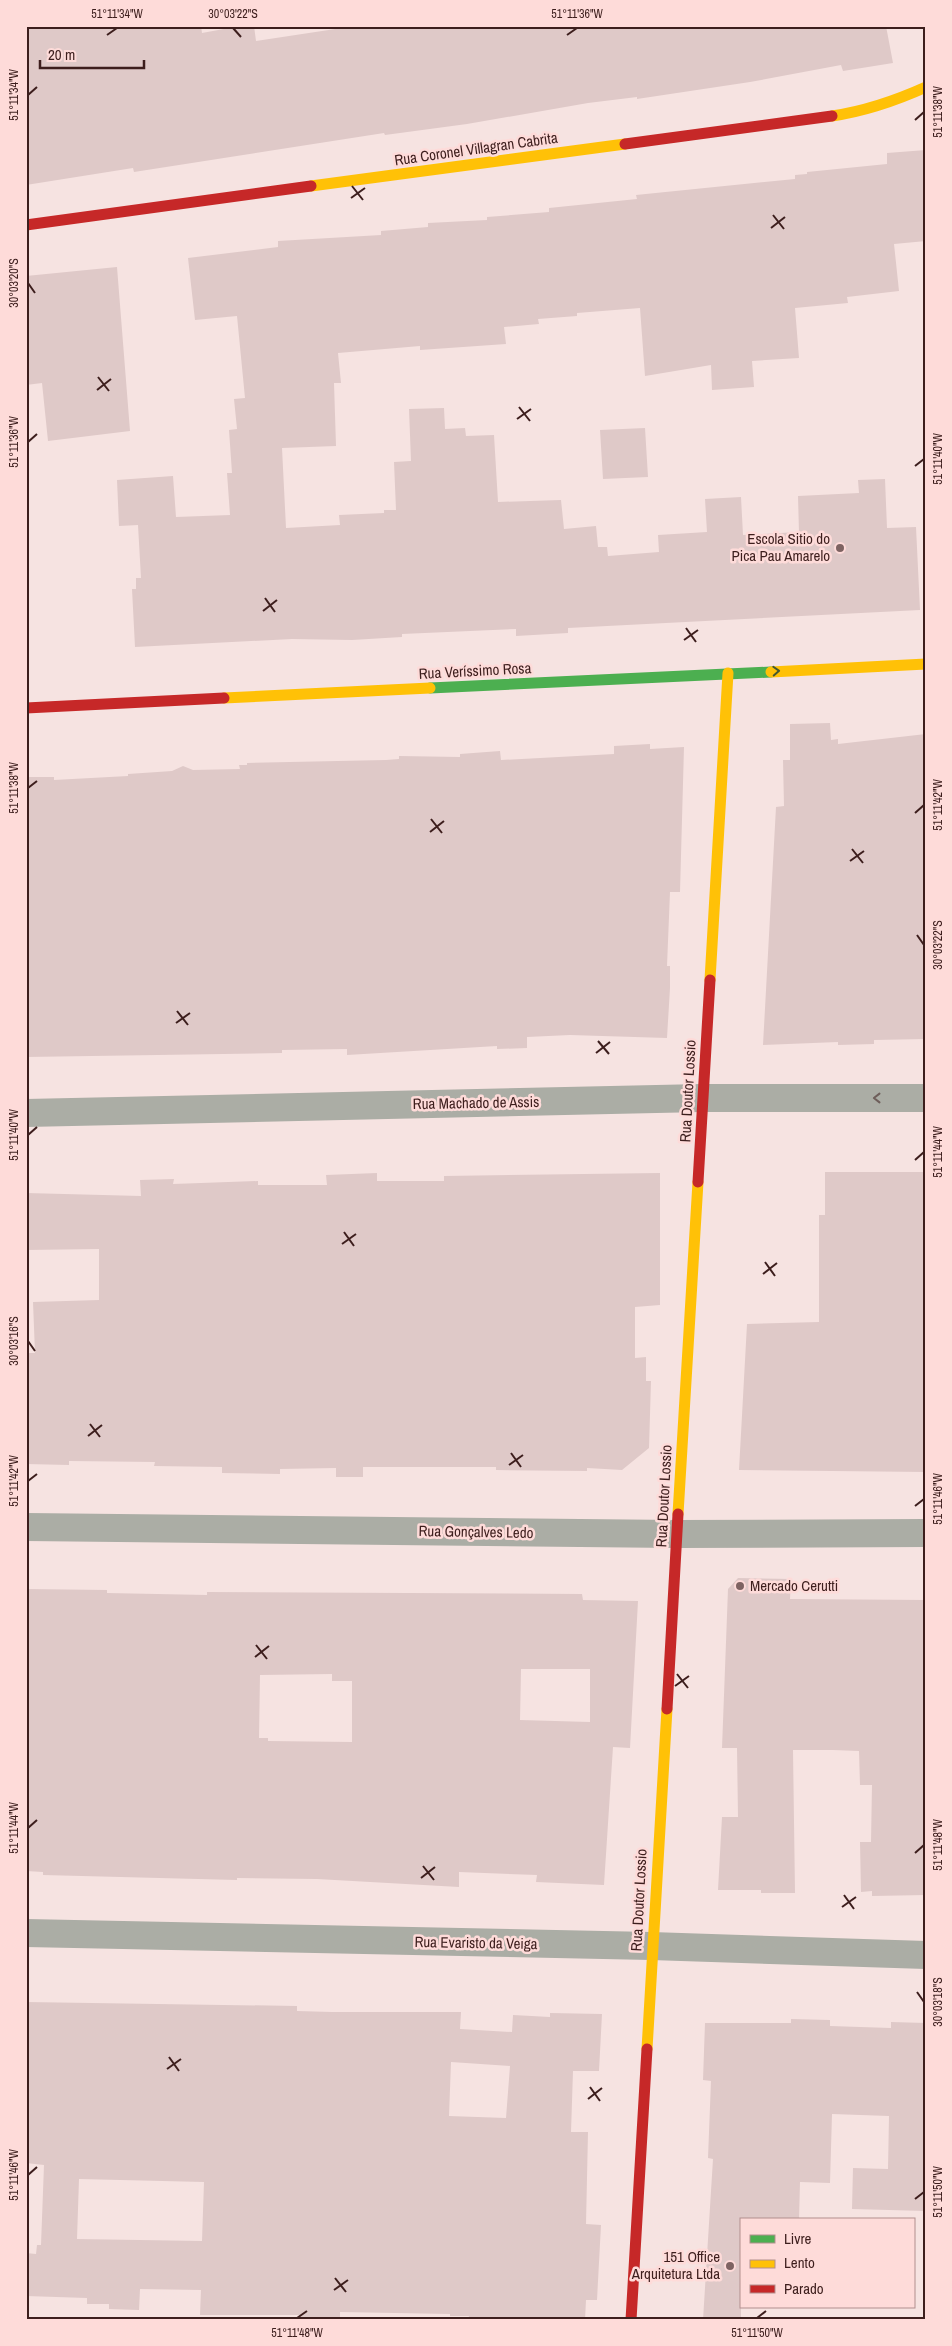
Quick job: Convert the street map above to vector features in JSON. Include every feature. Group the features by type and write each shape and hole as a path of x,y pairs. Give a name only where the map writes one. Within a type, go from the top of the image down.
{"street":[{"name":"Rua Coronel Villagran Cabrita","path":"26,225 853,112 894,102 926,87"},
{"name":"Rua Veríssimo Rosa","path":"26,708 926,664"},
{"name":"Rua Doutor Lossio","path":"631,2320 651,1946 728,673"},
{"name":"Rua Machado de Assis","path":"26,1113 702,1098 926,1098"},
{"name":"Rua Gonçalves Ledo","path":"26,1527 676,1534 926,1533"},
{"name":"Rua Evaristo da Veiga","path":"26,1933 651,1946 926,1955"}],"building":[{"path":"26,26 201,26 202,33 240,26 254,26 256,41 355,26 886,26 893,63 843,71 841,65 750,82 637,99 637,97 588,103 467,124 385,135 384,133 134,172 133,168 26,185"},
{"path":"926,150 926,241 894,244 899,291 847,297 848,303 795,308 799,358 752,361 754,387 712,390 711,365 645,376 640,308 577,313 577,316 538,319 539,324 504,327 506,344 420,350 420,346 338,353 341,383 334,383 336,446 282,448 286,528 340,525 339,515 384,513 384,510 396,510 394,462 411,461 409,409 444,408 445,429 465,428 466,436 494,435 498,502 561,500 564,529 596,526 598,547 607,547 608,556 659,552 658,535 707,532 705,499 741,497 743,535 799,532 798,496 859,493 858,480 885,479 887,528 916,527 920,610 568,628 568,633 516,636 516,629 402,634 402,637 352,640 292,639 135,647 132,589 136,589 136,578 141,578 138,525 119,526 117,480 173,476 176,517 230,515 227,473 232,473 229,430 237,429 234,399 245,398 237,316 195,320 188,258 278,247 278,241 381,235 381,231 428,227 428,223 487,220 487,217 549,212 549,208 637,199 636,195 795,179 795,175 807,174 807,172 887,164 887,153"},
{"path":"117,267 130,431 48,441 42,383 26,385 26,276"},
{"path":"645,428 648,477 603,479 600,430"},
{"path":"830,723 831,740 838,739 838,744 926,734 926,1039 874,1040 874,1044 838,1045 838,1042 763,1045 776,807 784,806 783,760 790,760 790,724"},
{"path":"650,744 650,749 684,747 680,892 670,892 667,966 670,966 670,988 667,1038 570,1035 527,1037 527,1048 497,1049 497,1046 347,1055 347,1049 282,1050 282,1053 26,1057 26,777 54,777 54,780 128,776 128,774 172,771 183,766 193,770 240,769 239,765 247,765 247,763 386,760 399,759 399,756 460,757 460,754 500,751 501,760 614,754 614,746"},
{"path":"825,1172 926,1172 926,1472 739,1470 747,1324 819,1322 819,1215 825,1215"},
{"path":"377,1173 377,1181 444,1181 444,1176 660,1173 660,1305 635,1307 635,1358 646,1357 646,1381 651,1381 649,1448 622,1470 587,1468 587,1471 496,1470 496,1467 363,1467 363,1477 336,1477 336,1468 280,1469 280,1474 222,1473 222,1467 154,1466 155,1462 69,1461 69,1465 26,1464 26,1353 35,1353 33,1302 99,1300 99,1249 26,1250 26,1193 141,1196 140,1180 174,1179 173,1184 258,1181 258,1185 327,1185 326,1175"},
{"path":"738,1578 791,1579 790,1599 926,1600 926,1895 872,1896 872,1891 861,1892 860,1842 871,1842 872,1785 860,1785 859,1751 833,1750 793,1750 795,1893 761,1893 761,1890 718,1890 722,1817 738,1817 737,1748 722,1748 728,1589"},
{"path":"26,1589 107,1590 107,1593 207,1595 207,1592 582,1594 583,1600 638,1601 630,1748 613,1747 604,1885 536,1882 537,1875 459,1872 459,1887 317,1879 237,1878 237,1880 43,1875 43,1872 26,1871","holes":["521,1669 590,1669 590,1722 520,1720","332,1674 332,1681 352,1681 352,1742 268,1741 268,1738 259,1738 260,1675"]},
{"path":"26,2002 297,2006 297,2011 332,2012 461,2012 460,2029 512,2032 513,2015 550,2017 550,2013 602,2014 599,2071 573,2071 571,2132 588,2132 586,2224 601,2225 597,2300 586,2300 585,2320 468,2319 469,2316 450,2316 450,2314 340,2312 340,2320 299,2320 299,2315 200,2315 201,2290 140,2289 139,2310 109,2309 109,2304 87,2304 87,2298 26,2296 26,2253 36,2254 37,2245 41,2245 44,2165 26,2163","holes":["451,2062 510,2066 506,2118 449,2116","79,2179 204,2182 202,2241 77,2239"]},
{"path":"791,2019 830,2020 830,2026 891,2028 891,2022 926,2023 926,2211 852,2209 853,2168 888,2169 889,2116 832,2114 830,2183 800,2182 799,2218 740,2218 741,2320 703,2320 713,2159 708,2158 711,2081 703,2080 705,2023 791,2023"}],"traffic: fast":[{"path":"430,688 771,672"}],"traffic: slow":[{"path":"832,116 880,105 926,87"},
{"path":"311,186 625,144"},
{"path":"771,672 926,664"},
{"path":"710,980 728,673"},
{"path":"224,698 430,688"},
{"path":"678,1514 698,1182"},
{"path":"647,2049 667,1709"}],"traffic: jam":[{"path":"625,144 832,116"},
{"path":"26,225 311,186"},
{"path":"26,708 224,698"},
{"path":"698,1182 710,980"},
{"path":"667,1709 678,1514"},
{"path":"631,2320 647,2049"}],"place":[{"name":"Escola Sitio do Pica Pau Amarelo","path":"840,548"},
{"name":"Mercado Cerutti","path":"740,1586"},
{"name":"151 Office Arquitetura Ltda","path":"730,2266"}]}
